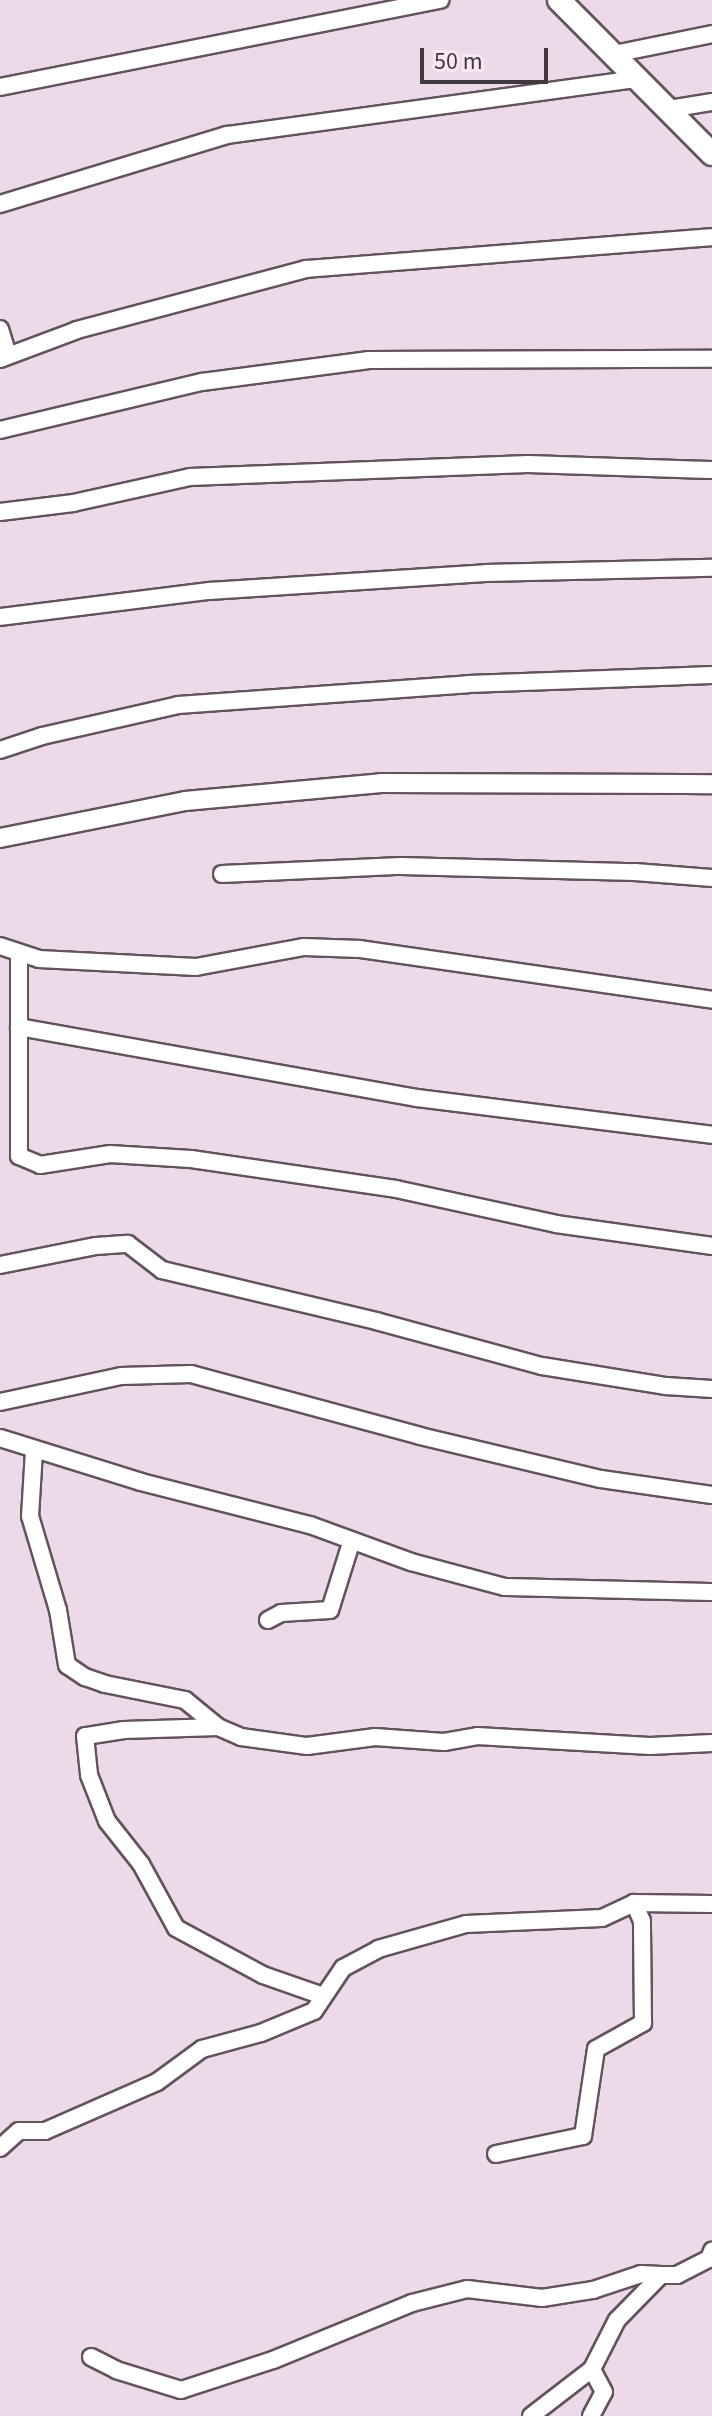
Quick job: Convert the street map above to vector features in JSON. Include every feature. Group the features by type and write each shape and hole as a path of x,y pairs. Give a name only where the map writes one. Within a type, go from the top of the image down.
{"main road":[{"path":"559,0 712,154"}],"street":[{"path":"0,87 440,0"},
{"path":"614,54 712,34"},
{"path":"0,204 227,135 638,79"},
{"path":"669,109 712,102"},
{"path":"0,329 4,357 77,330 306,269 712,237"},
{"path":"0,430 202,382 368,360 712,359"},
{"path":"0,512 73,503 190,477 528,464 712,470"},
{"path":"0,617 209,591 485,573 712,568"},
{"path":"0,750 42,736 178,705 468,684 712,675"},
{"path":"0,838 185,801 381,783 712,784"},
{"path":"222,874 401,866 635,872 712,878"},
{"path":"0,946 39,959 196,967 304,947 360,949 712,1000"},
{"path":"19,954 19,1156 40,1165 110,1154 191,1159 396,1189 556,1224 712,1246"},
{"path":"19,1027 417,1098 712,1135"},
{"path":"0,1265 96,1246 128,1244 162,1270 376,1321 542,1366 666,1386 712,1389"},
{"path":"0,1402 121,1376 191,1374 420,1436 571,1472 712,1495"},
{"path":"0,1438 34,1451 310,1525 411,1562 505,1587 712,1592"},
{"path":"34,1451 30,1516 58,1610 67,1665 85,1677 185,1700 218,1727 241,1737 293,1746 375,1737 444,1742 477,1736 650,1746 712,1743"},
{"path":"268,1620 281,1613 330,1610 352,1540"},
{"path":"218,1727 124,1730 85,1736 89,1775 107,1821 141,1864 176,1928 263,1975 323,1996"},
{"path":"496,2154 583,2136 596,2049 643,2023 642,1921 634,1903"},
{"path":"0,2148 19,2131 45,2131 157,2082 202,2049 261,2033 314,2011 343,1968 378,1949 466,1924 602,1918 634,1903 712,1904"},
{"path":"91,2357 116,2370 181,2390 273,2360 412,2303 467,2289 542,2298 593,2290 641,2274 677,2275 709,2259 712,2251"},
{"path":"531,2416 592,2369 617,2320 661,2275"},
{"path":"591,2416 604,2392 592,2369"}]}
